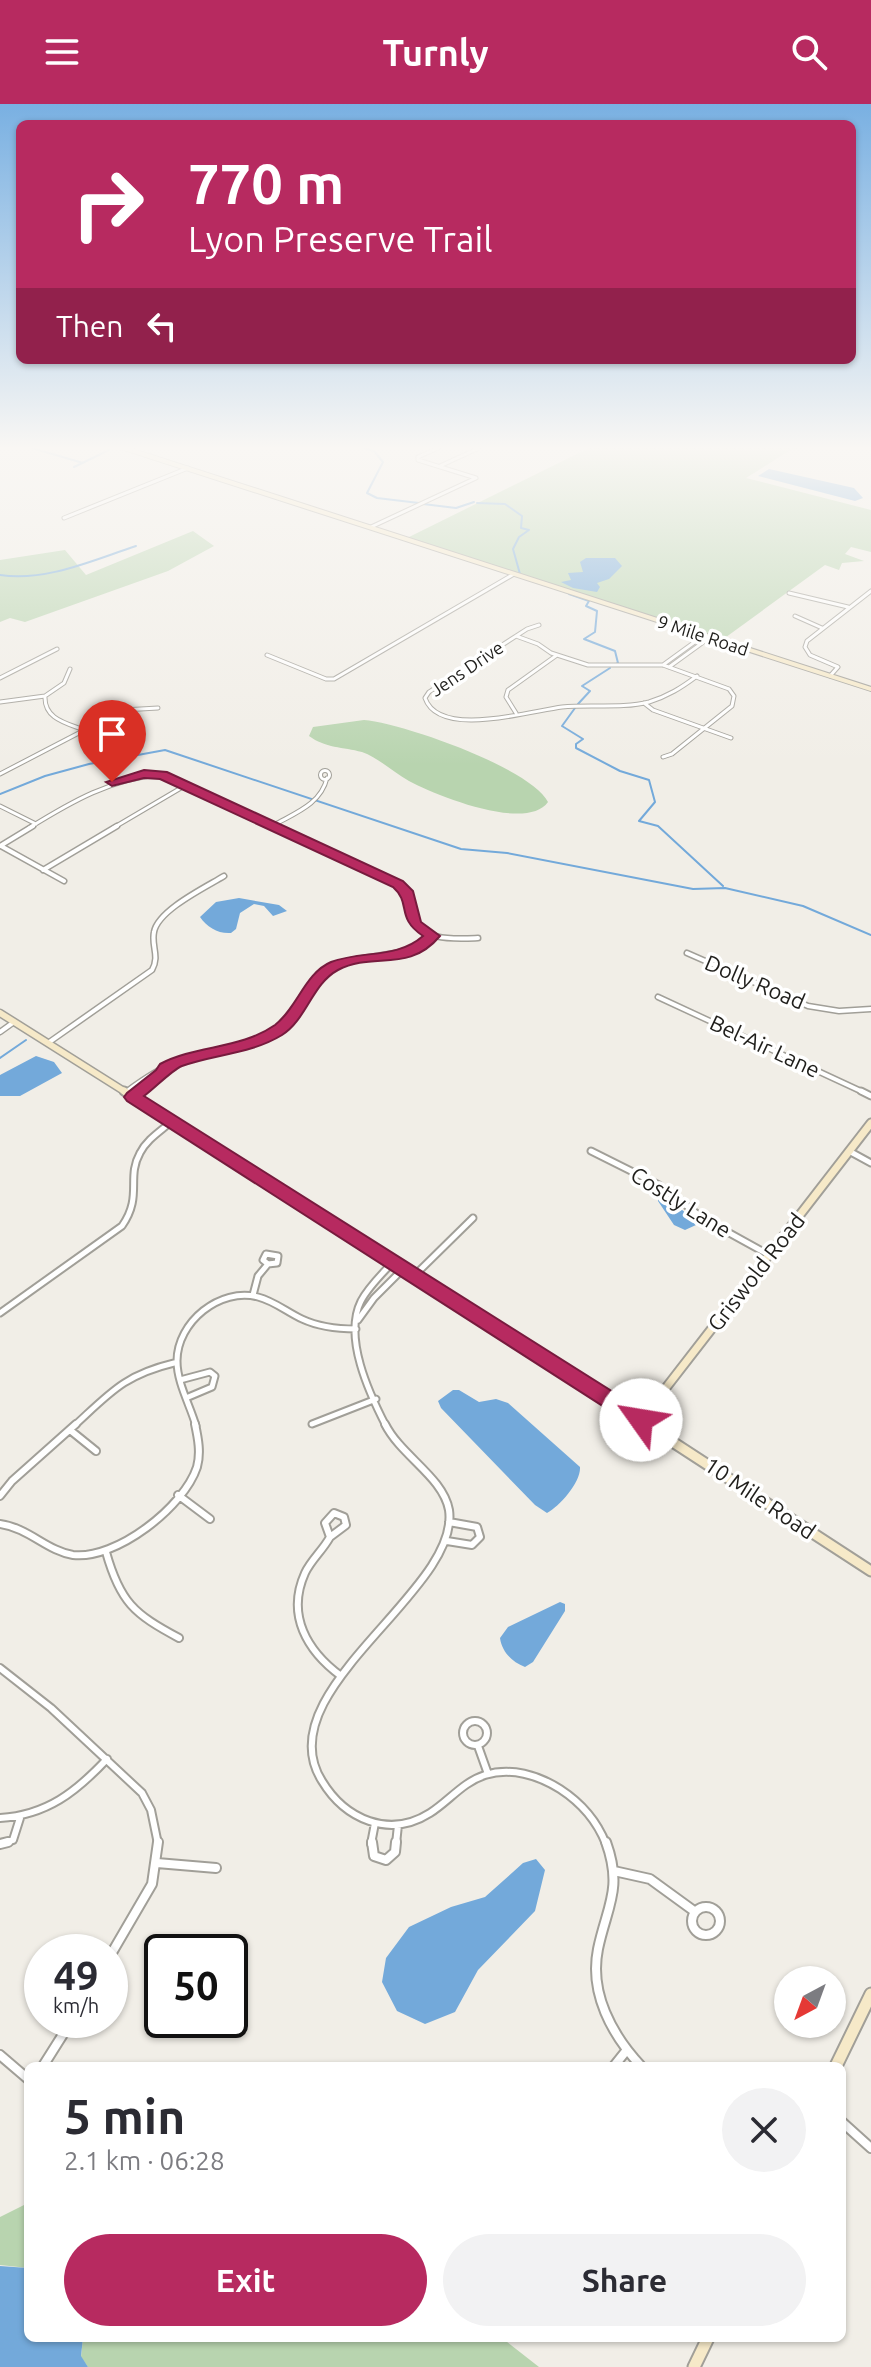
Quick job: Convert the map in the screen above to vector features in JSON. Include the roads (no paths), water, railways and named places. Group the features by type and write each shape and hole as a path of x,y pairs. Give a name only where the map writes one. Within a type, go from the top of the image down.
{"street":[{"name":"9 Mile Road","path":"452,554 871,689"},
{"path":"267,655 326,679 334,679 514,574"},
{"path":"830,676 838,667 810,655 805,647 823,628 871,591"},
{"path":"789,593 848,607"},
{"path":"795,616 823,628"},
{"path":"516,636 539,625"},
{"path":"516,636 557,655 595,666 666,666 719,684 734,696 732,706 672,754 663,757"},
{"name":"Jens Drive","path":"516,636 433,688 425,698 434,713 456,721 516,713"},
{"path":"666,666 706,637"},
{"path":"0,678 57,649"},
{"path":"557,655 508,690 506,697 516,713 644,703 675,693 697,676"},
{"path":"0,702 45,696 64,683 70,669"},
{"path":"45,696 44,705 49,714 84,730"},
{"path":"644,703 653,710 731,738"},
{"path":"0,774 123,710 158,708"},
{"path":"0,846 127,777 162,775 398,884 406,891 415,924 433,936 478,938"},
{"path":"273,826 325,791 327,778"},
{"path":"43,870 186,785"},
{"path":"0,806 37,825"},
{"path":"0,846 64,881"},
{"path":"48,1043 152,970 158,954 153,934 161,918 224,876"},
{"path":"129,1094 177,1062 254,1043 279,1030 293,1017 321,975 334,966 404,955 433,936"},
{"name":"Dolly Road","path":"687,953 808,1006 839,1011 871,1009"},
{"name":"Bel-Air Lane","path":"658,997 871,1096"},
{"name":"10 Mile Road","path":"0,1013 415,1275 871,1571"},
{"path":"0,1032 14,1022"},
{"path":"0,1313 122,1226 137,1200 137,1159 151,1139 172,1121"},
{"name":"Griswold Road","path":"641,1420 871,1123"},
{"name":"Costly Lane","path":"591,1151 659,1185 704,1219 769,1255"},
{"path":"849,1151 871,1163"},
{"path":"415,1275 473,1218"},
{"path":"394,1262 367,1291 359,1305 360,1361 396,1443 440,1487 446,1498 449,1522 447,1541 434,1563 329,1692 315,1722 313,1753 321,1779 335,1800 349,1812 375,1823 398,1825 420,1819 436,1810 459,1789 488,1774 525,1772 569,1796 595,1821 614,1871 610,1911 597,1952 596,1973 607,2019 626,2051 637,2062"},
{"path":"253,1295 258,1276 268,1264"},
{"path":"357,1325 380,1290 404,1268"},
{"path":"0,1524 29,1531 55,1550 75,1555 106,1552 138,1534 186,1487 199,1459 198,1435 174,1363 176,1348 197,1314 230,1297 253,1295 274,1301 312,1324 357,1325"},
{"path":"0,1496 122,1383 144,1370 174,1363"},
{"path":"180,1380 203,1372 215,1376 212,1387 186,1398"},
{"path":"312,1424 376,1399"},
{"path":"70,1430 96,1451"},
{"path":"178,1495 210,1519"},
{"path":"447,1541 472,1545 480,1537 477,1527 449,1522"},
{"path":"330,1537 305,1572 298,1592 297,1611 303,1637 312,1652 341,1676"},
{"path":"106,1552 121,1599 143,1618 179,1638"},
{"path":"0,1668 51,1708 107,1759 142,1793 151,1810 156,1826 157,1863 152,1884 123,1934"},
{"path":"478,1746 488,1774"},
{"path":"0,1818 20,1818 46,1810 68,1797 107,1759"},
{"path":"0,1844 13,1840 20,1818"},
{"path":"375,1823 371,1846 374,1856 386,1860 395,1852 398,1825"},
{"path":"157,1863 216,1868"},
{"path":"614,1871 650,1879 694,1911"},
{"path":"838,2062 871,1994"},
{"path":"46,2062 61,2038"},
{"path":"617,2062 626,2051"},
{"path":"0,2055 24,2076"},
{"path":"846,2126 871,2148"},
{"path":"694,2367 706,2342"}],"water":[{"path":"586,558 615,558 622,566 609,579 597,583 600,587 597,592 573,588 561,582 571,580 568,573 583,572 580,562"},
{"path":"239,898 279,905 287,911 273,916 264,906 254,904 240,913 236,929 231,933 213,929 200,917 216,902"},
{"path":"36,1056 54,1062 62,1073 20,1096 0,1096 0,1075"},
{"path":"661,1192 696,1225 685,1230 674,1225 658,1201"},
{"path":"453,1390 459,1390 479,1402 496,1399 508,1403 580,1467 569,1493 558,1505 547,1513 535,1505 441,1408 438,1401"},
{"path":"560,1602 565,1604 565,1611 533,1662 525,1667 512,1659 505,1652 500,1638 508,1627"},
{"path":"536,1859 545,1870 535,1911 478,1970 455,2012 425,2024 397,2011 382,1982 386,1958 409,1927 451,1907 485,1897 523,1863"},
{"path":"0,2266 24,2268 24,2342 83,2342 81,2356 88,2367 0,2367"}],"waterway":[{"path":"0,575 52,573 114,554"},
{"path":"514,554 520,574"},
{"path":"569,594 589,601 586,606 597,611 595,632 584,639 615,651 618,663 614,665"},
{"path":"578,704 590,691 582,686 610,668"},
{"path":"575,708 562,726 583,739 576,744 576,748 620,771 649,780 655,802 639,821 658,826 723,886"},
{"path":"0,794 45,776 89,764 165,750 461,849 507,853 693,889 725,888 803,906 871,935"},
{"path":"0,1058 26,1040"}]}
